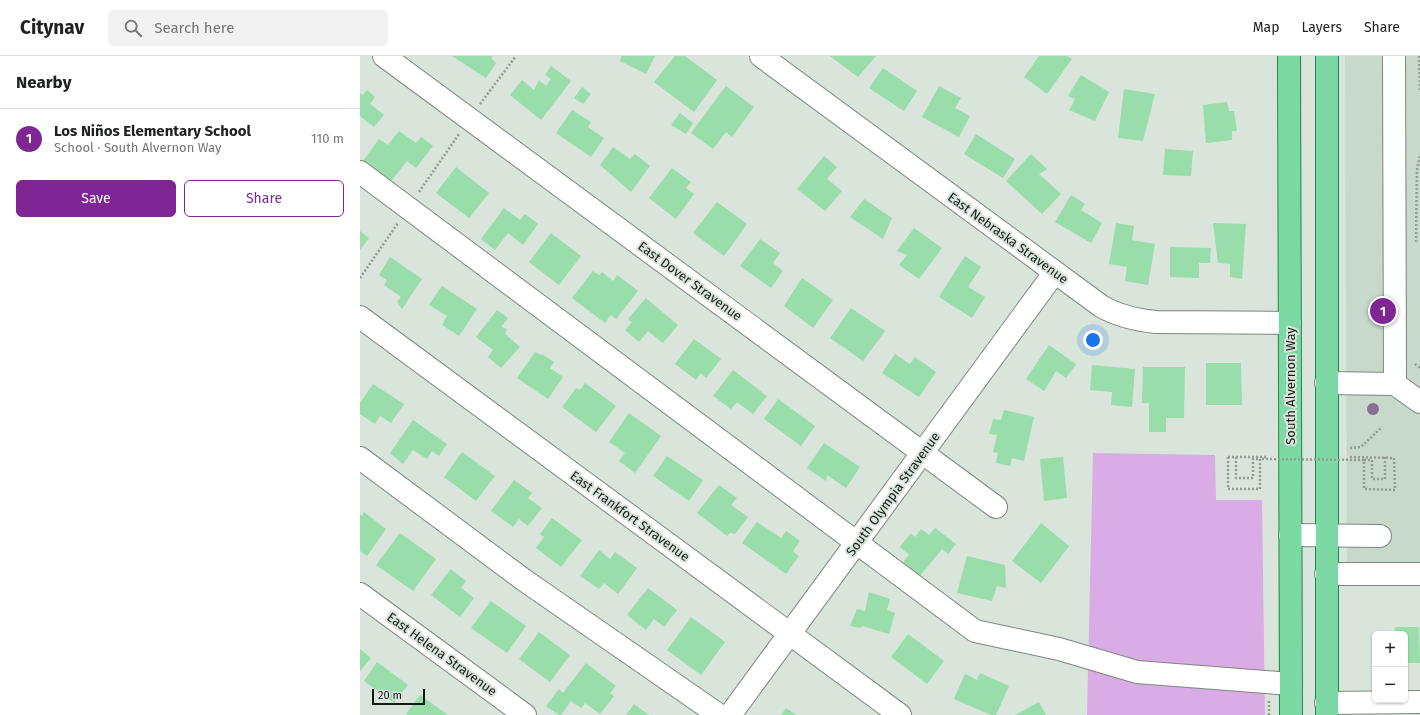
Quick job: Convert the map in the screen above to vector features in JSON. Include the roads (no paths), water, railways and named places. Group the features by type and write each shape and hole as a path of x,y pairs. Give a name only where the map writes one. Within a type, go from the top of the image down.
{"main road":[{"name":"South Alvernon Way","path":"1289,56 1291,715"},
{"path":"1326,709 1327,56"}],"street":[{"name":"East Dover Stravenue","path":"384,56 996,507"},
{"name":"East Nebraska Stravenue","path":"761,56 1101,306 1112,312 1141,320 1290,323"},
{"path":"1394,56 1395,384"},
{"path":"360,172 975,631 1059,649 1137,672 1291,684"},
{"name":"South Olympia Stravenue","path":"730,715 1055,272"},
{"name":"East Frankfort Stravenue","path":"360,317 900,715"},
{"path":"1326,383 1395,384 1420,402"},
{"path":"360,458 524,580 719,715"},
{"path":"1290,535 1380,536"},
{"path":"1326,574 1420,574"},
{"name":"East Helena Stravenue","path":"360,594 525,715"},
{"path":"1326,709 1420,702"}],"place":[{"name":"Los Niños Elementary School","path":"1383,311"}]}
